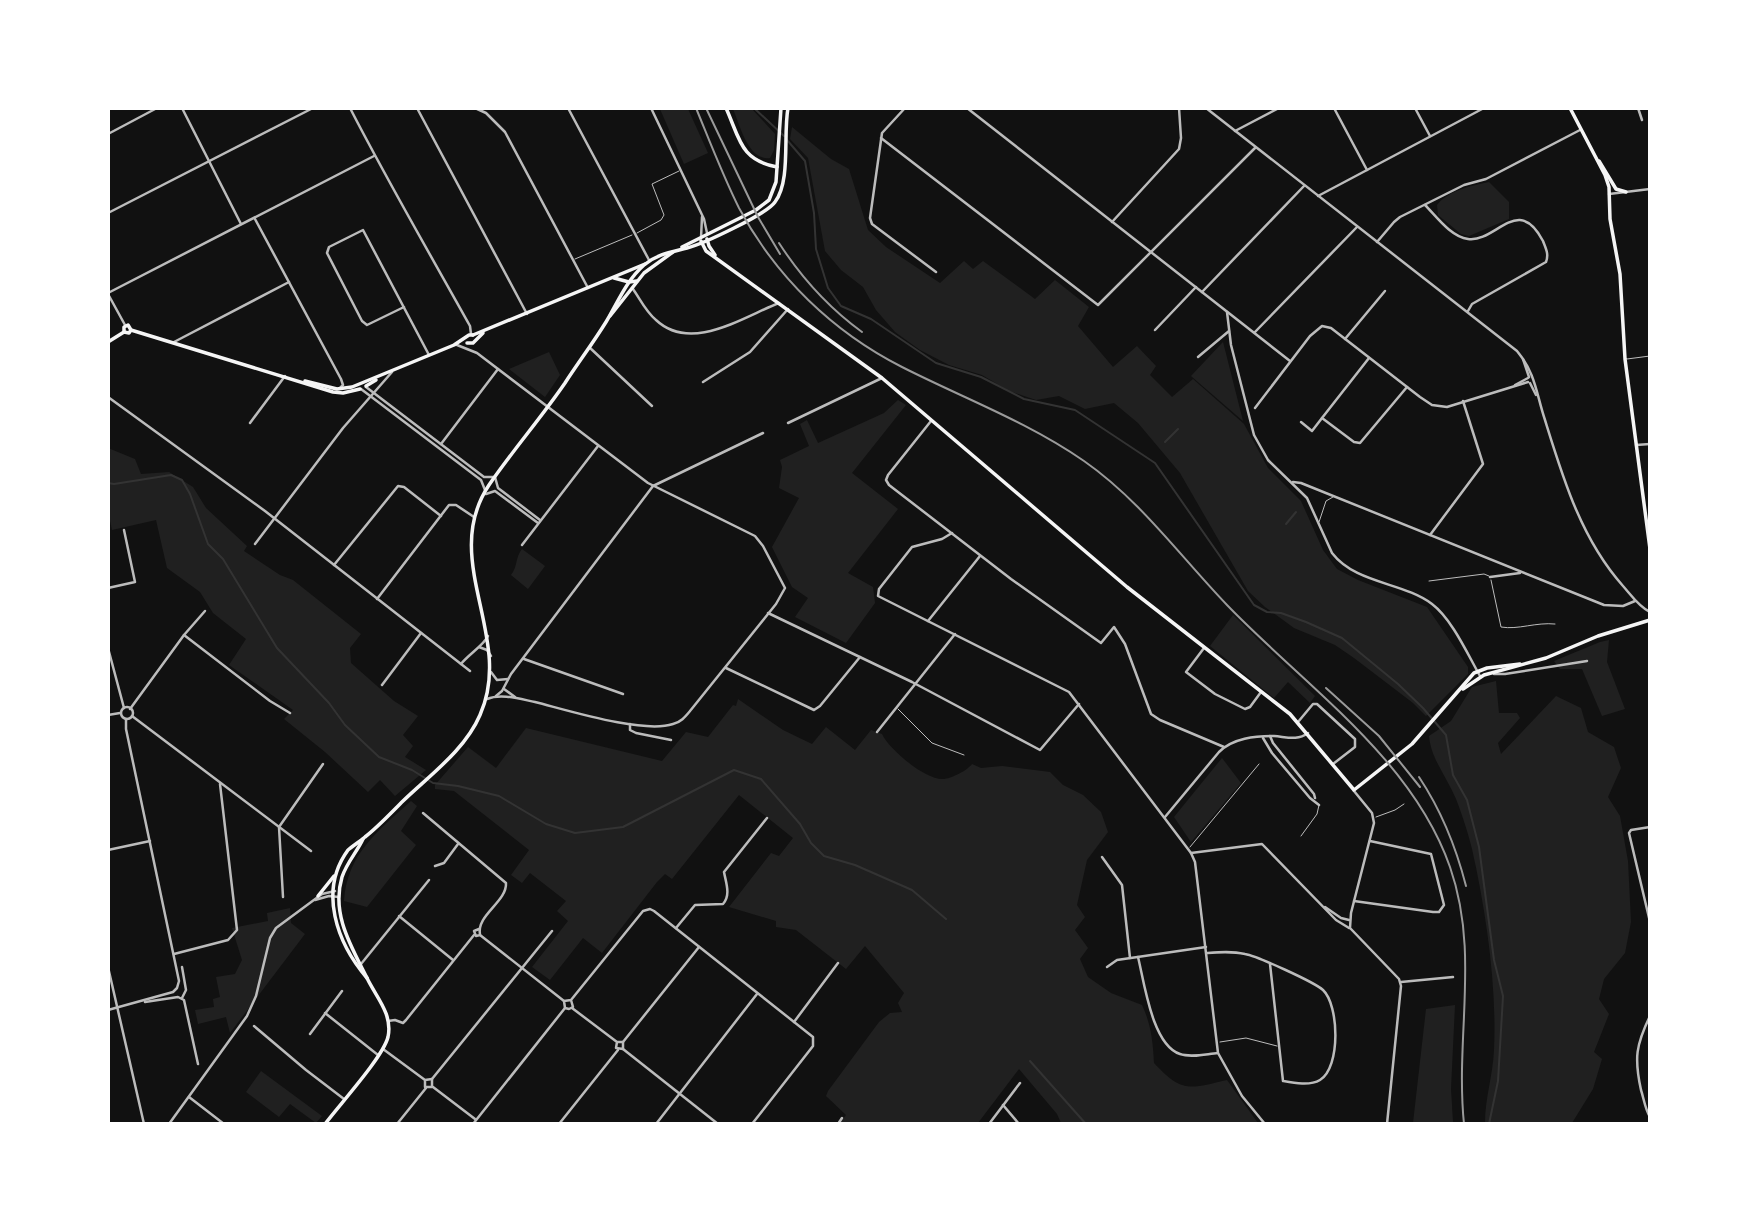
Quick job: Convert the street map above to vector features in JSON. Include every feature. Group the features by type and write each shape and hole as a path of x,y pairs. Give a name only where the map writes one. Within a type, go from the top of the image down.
{"main road":[{"path":"726,108 750,156 762,164 784,168"},
{"path":"765,208 774,191 778,167 781,108"},
{"path":"285,377 337,389 351,388 454,345 470,335 485,332 609,280 707,237 775,203 784,168 788,108"},
{"path":"1570,108 1607,181 1609,215 1620,274 1625,359 1650,549"},
{"path":"1597,160 1602,163 1616,188 1626,192"},
{"path":"707,237 709,246 717,257"},
{"path":"701,239 705,250 882,378 1127,587 1298,722 1354,790 1407,749 1479,674 1492,667 1520,664"},
{"path":"607,319 637,281 674,251"},
{"path":"317,898 337,872 348,850 364,838 469,735 487,699 491,672 488,636 471,559 474,517 484,493 548,407 629,282 648,262"},
{"path":"609,280 618,278 629,282 637,281"},
{"path":"622,280 625,288"},
{"path":"124,332 125,326 129,326 131,330 336,393 360,389 383,375"},
{"path":"108,342 131,330"},
{"path":"454,345 470,343 485,332"},
{"path":"470,335 470,343"},
{"path":"470,335 470,343"},
{"path":"360,389 361,382"},
{"path":"361,382 366,386"},
{"path":"1479,674 1546,658 1598,636 1650,620"},
{"path":"326,1124 383,1049 387,1038 386,1012 343,927 339,894 346,867 364,838"},
{"path":"337,872 333,893 335,916 341,937 367,978"}],"street":[{"path":"108,134 157,108"},
{"path":"182,108 242,224"},
{"path":"108,214 313,108"},
{"path":"350,108 470,327 485,332"},
{"path":"417,108 527,314"},
{"path":"475,108 486,113 505,132 588,288"},
{"path":"568,108 648,262"},
{"path":"652,108 706,224 707,237"},
{"path":"905,108 882,133 870,219 872,224 936,272"},
{"path":"967,108 1290,361"},
{"path":"1069,108 1125,108"},
{"path":"1112,222 1179,149 1179,108"},
{"path":"1206,108 1468,312 1528,363 1530,380 1566,488 1585,528 1608,568 1650,612"},
{"path":"1235,131 1279,108"},
{"path":"1334,108 1367,170"},
{"path":"1415,108 1430,137"},
{"path":"1318,196 1484,108"},
{"path":"1638,108 1642,120"},
{"path":"1377,242 1394,222 1464,185 1486,179 1581,130"},
{"path":"881,138 1098,306 1255,147"},
{"path":"125,326 108,294 374,156"},
{"path":"1202,292 1305,186"},
{"path":"1609,194 1650,189"},
{"path":"1425,205 1453,232 1466,239 1475,239 1511,222 1520,221 1534,228 1545,247 1549,258 1546,262 1472,304 1468,312"},
{"path":"700,210 701,239"},
{"path":"255,219 341,379 342,386 337,389"},
{"path":"1254,333 1357,227"},
{"path":"404,307 367,325 362,321 327,253 329,247 363,230 404,307 429,355"},
{"path":"173,342 289,282"},
{"path":"1155,330 1196,287"},
{"path":"631,288 656,321 673,331 691,335 711,331 779,303"},
{"path":"1345,339 1385,291"},
{"path":"704,382 750,352 788,309"},
{"path":"1227,312 1237,375 1254,435 1268,460 1307,498 1331,551 1338,561 1352,570 1418,596 1436,607 1479,674"},
{"path":"1255,408 1310,336 1325,325 1435,406 1447,407 1530,380"},
{"path":"470,327 470,335"},
{"path":"1198,357 1229,331"},
{"path":"470,343 468,347 473,352"},
{"path":"470,343 498,369 653,486 755,536 785,588 725,668 683,719 674,724 629,724 522,699 496,696 487,699"},
{"path":"454,345 461,345 478,353"},
{"path":"589,347 652,406"},
{"path":"1301,422 1312,431 1369,357"},
{"path":"439,446 498,369"},
{"path":"255,544 369,396 374,394 392,372"},
{"path":"250,423 285,377"},
{"path":"788,423 882,378"},
{"path":"366,386 481,480 484,493 495,491 539,522"},
{"path":"1322,418 1359,444 1407,387"},
{"path":"360,389 484,477 495,477 498,488 539,522"},
{"path":"108,397 275,520 470,671"},
{"path":"1430,535 1482,464 1463,401"},
{"path":"932,420 888,475 886,480 889,485 980,556 1101,643 1114,627 1125,644 1152,714 1160,720 1224,747"},
{"path":"496,696 653,486 763,433"},
{"path":"1636,446 1650,444"},
{"path":"522,545 598,446"},
{"path":"1293,482 1335,496 1610,607 1628,605 1636,600"},
{"path":"334,566 398,486 404,487 441,516"},
{"path":"377,599 449,505 454,504 474,517"},
{"path":"108,588 135,582 124,530"},
{"path":"952,533 943,539 912,547 877,593 881,599 1067,690 1190,851 1195,862 1218,1053 1242,1096 1265,1124"},
{"path":"928,621 980,556"},
{"path":"1490,577 1524,573"},
{"path":"130,709 205,611"},
{"path":"768,613 914,684 1040,750 1079,704"},
{"path":"382,685 421,633"},
{"path":"877,732 955,634"},
{"path":"184,635 289,713"},
{"path":"461,664 488,636"},
{"path":"479,647 487,650 491,656"},
{"path":"108,648 124,708"},
{"path":"1204,648 1186,672 1214,694 1245,709 1250,707 1261,692"},
{"path":"725,668 814,710 860,657"},
{"path":"523,658 623,694"},
{"path":"1490,673 1503,675 1587,661"},
{"path":"1510,667 1507,671 1513,673"},
{"path":"491,672 497,680 508,679"},
{"path":"504,686 506,692 522,699"},
{"path":"1298,722 1312,705 1317,704 1354,739 1355,747 1333,764"},
{"path":"124,708 130,709"},
{"path":"108,715 120,713 124,708"},
{"path":"130,709 132,716 311,851"},
{"path":"120,713 126,719"},
{"path":"126,719 132,716"},
{"path":"108,1010 142,1003 173,992 180,981 125,728 126,719"},
{"path":"629,724 630,730 636,733 671,740"},
{"path":"1165,817 1224,747 1240,740 1270,736 1298,738 1308,733"},
{"path":"1270,736 1314,794 1315,800"},
{"path":"1262,737 1287,771 1310,798 1319,804"},
{"path":"283,897 279,827 323,764"},
{"path":"174,954 228,940 236,931 220,784"},
{"path":"1350,928 1349,920 1374,818 1354,790"},
{"path":"388,1021 403,1023 474,935 475,929 479,929 507,885 505,880 423,813"},
{"path":"676,928 695,905 723,904 728,892 724,872 767,818"},
{"path":"1650,827 1629,831 1650,922"},
{"path":"108,850 150,841"},
{"path":"1354,901 1433,912 1439,912 1444,905 1431,854 1370,841"},
{"path":"435,866 444,863 458,844"},
{"path":"1190,851 1262,845 1340,924 1350,928 1401,982 1387,1124"},
{"path":"1102,857 1122,885 1130,958"},
{"path":"361,964 429,880"},
{"path":"169,1124 250,1011 273,932 284,920 317,898 339,894"},
{"path":"1323,905 1341,918 1349,920"},
{"path":"564,1001 571,1000 647,909 654,911 814,1040 813,1046 752,1124"},
{"path":"399,916 453,960"},
{"path":"473,1124 565,1008 564,1001 480,934 479,929"},
{"path":"432,1087 432,1079 552,932"},
{"path":"474,935 480,934"},
{"path":"623,1049 623,1042 699,947"},
{"path":"1107,967 1117,960 1206,947"},
{"path":"1207,953 1248,954 1270,964 1323,990 1331,1003 1335,1038 1331,1065 1320,1080 1306,1084 1283,1081 1270,964"},
{"path":"1138,957 1152,1016 1165,1042 1182,1055 1218,1053"},
{"path":"794,1022 838,963"},
{"path":"108,967 144,1124"},
{"path":"181,998 186,990 182,967"},
{"path":"1401,982 1453,977"},
{"path":"310,1034 342,991"},
{"path":"656,1124 758,993"},
{"path":"142,1003 181,998"},
{"path":"181,998 185,1002 198,1064"},
{"path":"571,1000 574,1003 572,1008"},
{"path":"565,1008 572,1008 617,1042 623,1042"},
{"path":"325,1013 378,1055"},
{"path":"1650,1016 1637,1044 1636,1056 1636,1069 1650,1117"},
{"path":"254,1026 344,1099"},
{"path":"559,1124 618,1049 617,1042"},
{"path":"383,1049 425,1080 432,1079"},
{"path":"618,1049 623,1049 718,1124"},
{"path":"425,1080 426,1088"},
{"path":"989,1124 1020,1083"},
{"path":"397,1124 426,1088 432,1087 475,1119"},
{"path":"189,1097 224,1124"},
{"path":"1003,1105 1019,1124"},
{"path":"838,1124 842,1118"}],"lane":[{"path":"573,260 661,220 664,215 652,184 681,170"},
{"path":"1625,359 1650,356"},
{"path":"1318,523 1326,501 1335,496"},
{"path":"1429,581 1485,574 1490,577 1500,626 1510,628 1542,623 1555,624"},
{"path":"896,708 932,743 964,755"},
{"path":"1190,851 1259,764"},
{"path":"1301,836 1317,814 1319,804"},
{"path":"1374,818 1404,804"},
{"path":"1216,1042 1246,1038 1279,1046"}],"shaded area":[{"path":"660,109 688,109 708,153 684,164"},
{"path":"733,109 752,109 775,134 774,150 770,158 756,154 750,148"},
{"path":"792,127 831,159 849,169 868,230 886,247 940,283 964,261 973,269 983,261 1035,299 1055,280 1089,307 1078,326 1113,367 1137,346 1156,366 1150,375 1172,397 1193,379 1244,424 1268,468 1301,501 1323,550 1337,569 1427,607 1468,667 1468,674 1426,716 1354,658 1335,645 1294,628 1248,591 1180,473 1138,423 1114,403 1085,409 1059,396 1036,400 1009,391 982,375 949,365 920,350 895,332 876,310 863,287 841,270 825,251 808,158 790,139"},
{"path":"1489,182 1509,202 1509,219 1469,236 1461,234 1438,215 1437,205 1448,196 1461,189"},
{"path":"1223,342 1243,421 1191,376"},
{"path":"549,352 560,375 545,397 509,369"},
{"path":"898,400 906,405 852,473 898,509 848,573 873,587 875,603 846,643 795,617 808,598 792,587 772,547 799,498 779,488 782,467 780,460 809,446 800,424 807,420 818,443 884,413"},
{"path":"108,448 135,459 141,474 169,472 193,487 206,508 247,546 244,551 280,575 293,580 361,634 350,648 351,663 394,701 418,716 403,735 413,746 405,757 426,770 395,796 380,780 368,792 284,719 293,710 229,665 246,639 213,613 200,592 167,568 156,520 112,530 109,516"},
{"path":"522,549 545,566 528,589 511,575"},
{"path":"1233,615 1315,696 1310,703 1288,682 1274,698 1210,646"},
{"path":"1609,640 1607,662 1625,709 1602,716 1582,669 1560,669 1554,661"},
{"path":"1496,681 1499,713 1517,713 1520,718 1498,743 1501,754 1556,696 1581,708 1588,732 1614,747 1621,768 1608,797 1620,816 1628,861 1631,922 1625,953 1604,979 1599,999 1609,1014 1594,1052 1602,1059 1593,1089 1572,1123 1485,1123 1494,1026 1486,923 1467,830 1456,799 1436,760 1429,736 1451,721 1472,687"},
{"path":"738,699 783,730 812,744 826,727 855,750 871,730 882,734 892,748 908,762 935,778 950,778 972,764 981,768 1002,766 1050,772 1063,785 1083,795 1101,812 1108,832 1087,860 1077,905 1085,917 1075,930 1088,948 1080,959 1088,977 1111,993 1142,1005 1151,1033 1154,1063 1172,1080 1179,1084 1195,1086 1227,1080 1258,1123 1061,1123 1057,1114 1019,1069 978,1123 840,1123 846,1115 826,1096 828,1091 879,1022 890,1013 902,1012 898,1003 904,993 865,946 846,969 796,930 776,927 776,921 729,907 771,853 779,856 793,838 739,795 672,879 665,874 657,882 602,953 583,938 550,980 532,967 568,921 557,911 566,901 530,873 522,883 511,875 529,850 454,791 435,789 435,785 468,747 496,768 526,728 662,761 686,732 708,737 733,705 736,706"},
{"path":"1222,758 1241,783 1191,842 1174,817"},
{"path":"411,801 417,806 401,831 416,845 367,907 344,901 351,870 366,845"},
{"path":"290,908 291,923 305,934 230,1033 226,1017 198,1024 195,1010 214,1007 213,999 220,997 216,977 235,974 242,960 232,928 268,921 267,913"},
{"path":"1455,1005 1451,1089 1453,1122 1413,1123 1426,1009"},
{"path":"261,1071 322,1116 316,1123 290,1104 279,1117 246,1092"}],"waterway":[{"path":"754,108 784,136"},
{"path":"787,140 805,161 814,213 816,249 828,288 841,306 871,319 936,363 981,377 1024,399 1075,410 1155,463 1254,605 1267,612 1281,613 1306,622 1342,638 1398,684 1446,735 1453,775 1467,800 1479,847 1494,960 1503,996 1498,1081 1489,1124"},
{"path":"1165,442 1178,429"},
{"path":"108,483 171,475 182,480 190,494 208,544 223,559 277,648 329,703 345,725 379,757 412,770 433,783 499,796 546,824 575,833 623,827 734,770 761,779 824,856 855,865 912,890 946,919"},
{"path":"1286,524 1296,512"},
{"path":"1030,1061 1086,1124"}],"railway":[{"path":"696,108 739,208 770,257 808,300 830,320 877,353 1041,434 1104,476 1141,511 1227,605 1353,726 1410,791 1433,828 1450,867 1459,899 1465,963 1462,1059 1464,1124"},
{"path":"706,108 758,217 780,254"},
{"path":"779,243 816,291 862,332"},
{"path":"1326,688 1379,736 1420,787"},
{"path":"1419,777 1447,829 1466,886"}]}
